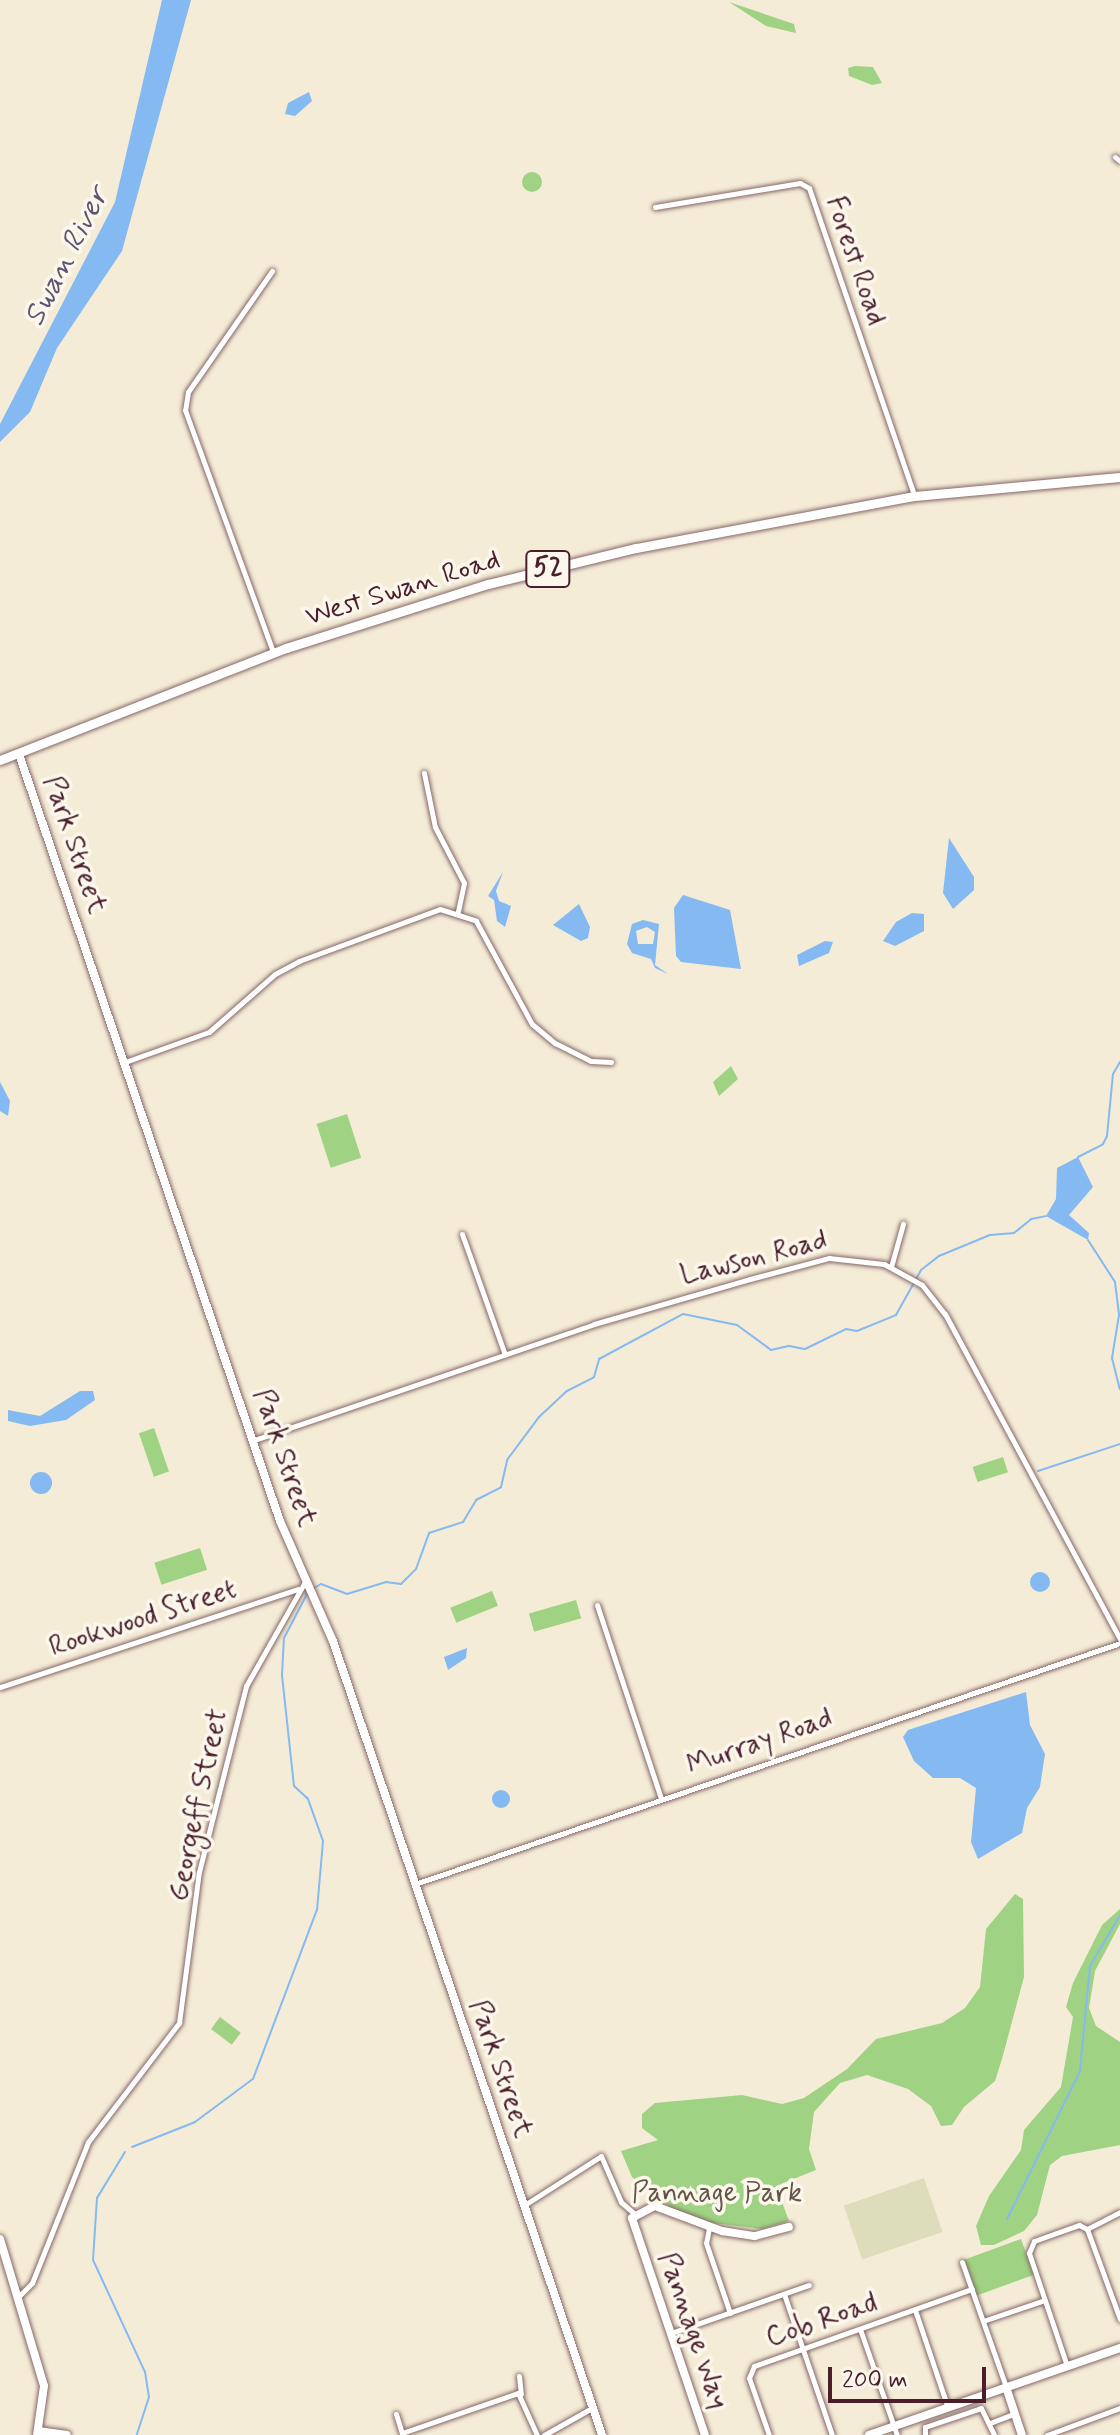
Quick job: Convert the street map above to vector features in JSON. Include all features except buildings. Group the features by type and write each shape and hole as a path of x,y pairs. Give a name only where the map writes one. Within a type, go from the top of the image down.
{"main road":[{"name":"West Swan Road","path":"0,760 273,653 488,584 621,551 914,496 1120,477"}],"street":[{"name":"Forest Road","path":"655,207 800,183 809,188 914,496"},
{"path":"272,271 188,392 185,410 273,653"},
{"name":"Park Street","path":"19,754 254,1440 414,1884 602,2435"},
{"path":"424,773 435,827 464,883 458,911"},
{"path":"125,1062 209,1032 275,974 299,961 417,915 458,911 476,921 488,938 532,1024 555,1043 591,1061 611,1062"},
{"path":"891,1267 903,1224"},
{"path":"462,1234 505,1355"},
{"name":"Lawson Road","path":"254,1440 505,1355 829,1258 848,1256 891,1267 922,1285 945,1314 1120,1641"},
{"name":"Georgeff Street","path":"19,2296 32,2283 88,2142 179,2023 199,1872 246,1686 298,1589 307,1580"},
{"name":"Rookwood Street","path":"0,1687 298,1589"},
{"path":"597,1605 661,1798"},
{"name":"Murray Road","path":"414,1884 1120,1641"},
{"path":"526,2205 601,2156 621,2202 635,2214"},
{"name":"Park Street","path":"513,2175 531,2225"},
{"name":"Pannage Way","path":"705,2435 632,2226 635,2214 655,2206 709,2228 755,2236 789,2227"},
{"path":"1087,2229 1120,2212"},
{"path":"1067,2366 1030,2246 1079,2225 1087,2229 1120,2319"},
{"path":"709,2228 706,2243 730,2313"},
{"path":"0,2239 44,2386 38,2433 67,2435"},
{"path":"962,2262 1022,2435"},
{"path":"670,2334 809,2285"},
{"name":"Cob Road","path":"769,2435 750,2370 972,2289"},
{"path":"784,2294 832,2435"},
{"path":"983,2321 1045,2300"},
{"path":"915,2310 948,2408"},
{"path":"860,2329 895,2431"},
{"path":"869,2435 895,2431 948,2408 1120,2348"},
{"path":"519,2376 521,2394 537,2435"},
{"path":"396,2414 402,2434 521,2394"},
{"path":"544,2435 593,2407"},
{"path":"925,2435 925,2427 981,2408 994,2435"},
{"path":"1047,2435 1120,2408"},
{"path":"990,2423 1015,2414"}],"shaded area":[{"path":"924,2178 943,2232 862,2260 844,2206"}],"green space":[{"path":"729,2 794,24 796,33 766,26"},
{"path":"873,67 882,83 872,85 849,76 848,68"},
{"path":"532,172 539,175 542,182 539,189 532,192 525,189 522,182 525,175"},
{"path":"731,1066 738,1079 719,1096 713,1082"},
{"path":"347,1114 361,1158 331,1168 317,1124"},
{"path":"154,1428 169,1471 154,1477 139,1433"},
{"path":"1003,1457 1008,1472 978,1482 973,1467"},
{"path":"200,1548 207,1570 161,1585 154,1563"},
{"path":"492,1591 498,1606 456,1623 450,1608"},
{"path":"576,1600 581,1618 534,1632 529,1614"},
{"name":"Pannage Park","path":"1015,1894 1023,1899 1024,1977 1002,2059 995,2081 964,2107 952,2125 941,2126 931,2106 908,2089 867,2075 840,2083 814,2112 809,2149 816,2170 776,2186 789,2221 762,2229 712,2223 671,2208 632,2177 621,2151 658,2140 642,2128 642,2114 655,2103 742,2095 782,2104 804,2098 847,2069 876,2039 942,2023 965,2008 980,1987 986,1929"},
{"path":"1120,1909 1120,1924 1095,1971 1089,2008 1096,2026 1120,2042 1120,2145 1062,2156 1050,2165 1037,2215 1024,2231 994,2245 981,2245 976,2226 989,2196 1021,2150 1024,2130 1061,2087 1073,2017 1066,2007 1073,1983 1102,1925"},
{"path":"220,2017 241,2033 232,2045 211,2029"},
{"path":"1021,2239 1034,2275 976,2296 963,2260"}],"water":[{"name":"Swan River","path":"162,0 191,0 122,251 57,348 30,412 0,442 0,424 115,202"},
{"path":"309,92 312,101 295,116 285,114 288,103"},
{"path":"949,838 974,877 974,890 953,909 943,893"},
{"path":"503,872 496,891 499,901 511,906 505,927 497,921 494,900 488,896"},
{"path":"683,895 730,910 741,969 681,962 676,956 674,908"},
{"path":"579,904 590,927 588,938 581,941 553,925"},
{"path":"912,913 924,914 924,931 895,946 883,941 896,922"},
{"path":"643,920 659,924 655,965 668,974 655,968 651,959 632,953 627,944 632,924","holes":["647,927 655,932 653,944 638,944 636,931"]},
{"path":"825,941 833,942 829,953 799,966 797,955"},
{"path":"0,1082 10,1101 8,1116 0,1111"},
{"path":"1078,1157 1093,1187 1069,1215 1089,1233 1088,1240 1046,1216 1056,1199 1057,1168"},
{"path":"80,1391 93,1391 95,1400 66,1420 30,1426 8,1421 8,1410 40,1416"},
{"path":"41,1472 49,1475 52,1483 49,1491 41,1494 33,1491 30,1483 33,1475"},
{"path":"1040,1572 1047,1575 1050,1582 1047,1589 1040,1592 1033,1589 1030,1582 1033,1575"},
{"path":"467,1648 466,1658 448,1670 444,1657"},
{"path":"1026,1692 1030,1725 1045,1754 1040,1787 1027,1808 1022,1833 978,1859 971,1842 976,1788 960,1778 933,1778 914,1761 903,1737 908,1730"},
{"path":"497,1790 505,1790 510,1799 508,1806 497,1808 492,1803 492,1795"}],"waterway":[{"path":"1078,1157 1103,1144 1107,1136 1113,1074 1120,1062"},
{"path":"314,1588 321,1584 347,1594 386,1582 401,1584 416,1569 429,1533 463,1522 476,1500 501,1487 507,1460 539,1417 567,1391 594,1377 599,1359 683,1314 737,1325 771,1350 789,1346 805,1349 846,1329 857,1331 896,1315 921,1270 939,1256 990,1235 1014,1233 1031,1219 1046,1216"},
{"path":"1088,1240 1115,1282 1119,1315 1112,1358 1120,1389"},
{"path":"1038,1471 1120,1444"},
{"path":"132,2147 195,2122 253,2079 317,1910 323,1841 308,1799 294,1786 282,1675 284,1638 308,1592"},
{"path":"1007,2219 1080,2071 1090,1966 1120,1915"},
{"path":"125,2152 97,2198 93,2260 145,2372 149,2397 137,2435"}]}
